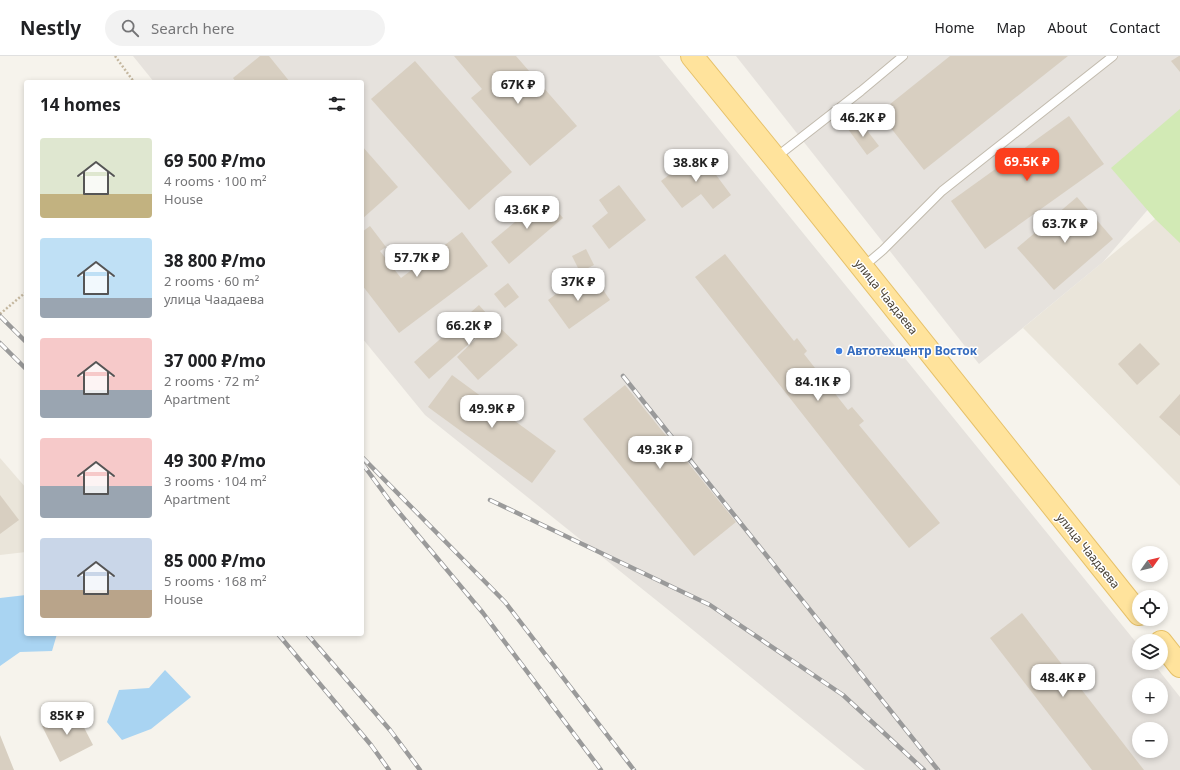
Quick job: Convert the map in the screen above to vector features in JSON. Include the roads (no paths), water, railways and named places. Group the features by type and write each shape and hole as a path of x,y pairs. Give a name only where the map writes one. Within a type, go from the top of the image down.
{"main road":[{"name":"улица Чаадаева","path":"692,56 863,267 1132,605"},
{"path":"1149,626 1155,634"},
{"path":"1168,650 1180,666"}],"lane":[{"path":"775,158 903,56"},
{"path":"863,267 883,250 942,191 1113,56"}],"water":[{"path":"24,595 24,636 56,636 52,651 20,652 0,666 0,598"},
{"path":"165,670 191,697 151,729 122,740 107,722 119,690 149,688"}],"railway":[{"path":"0,316 24,340"},
{"path":"0,343 24,367"},
{"path":"623,376 938,770"},
{"path":"364,459 505,602 634,770"},
{"path":"364,466 392,504 483,613 601,770"},
{"path":"490,500 710,605 843,695 924,770"},
{"path":"280,636 371,745 389,770"},
{"path":"309,636 390,730 420,770"}],"place":[{"name":"Автотехцентр Восток","path":"839,351"}]}
